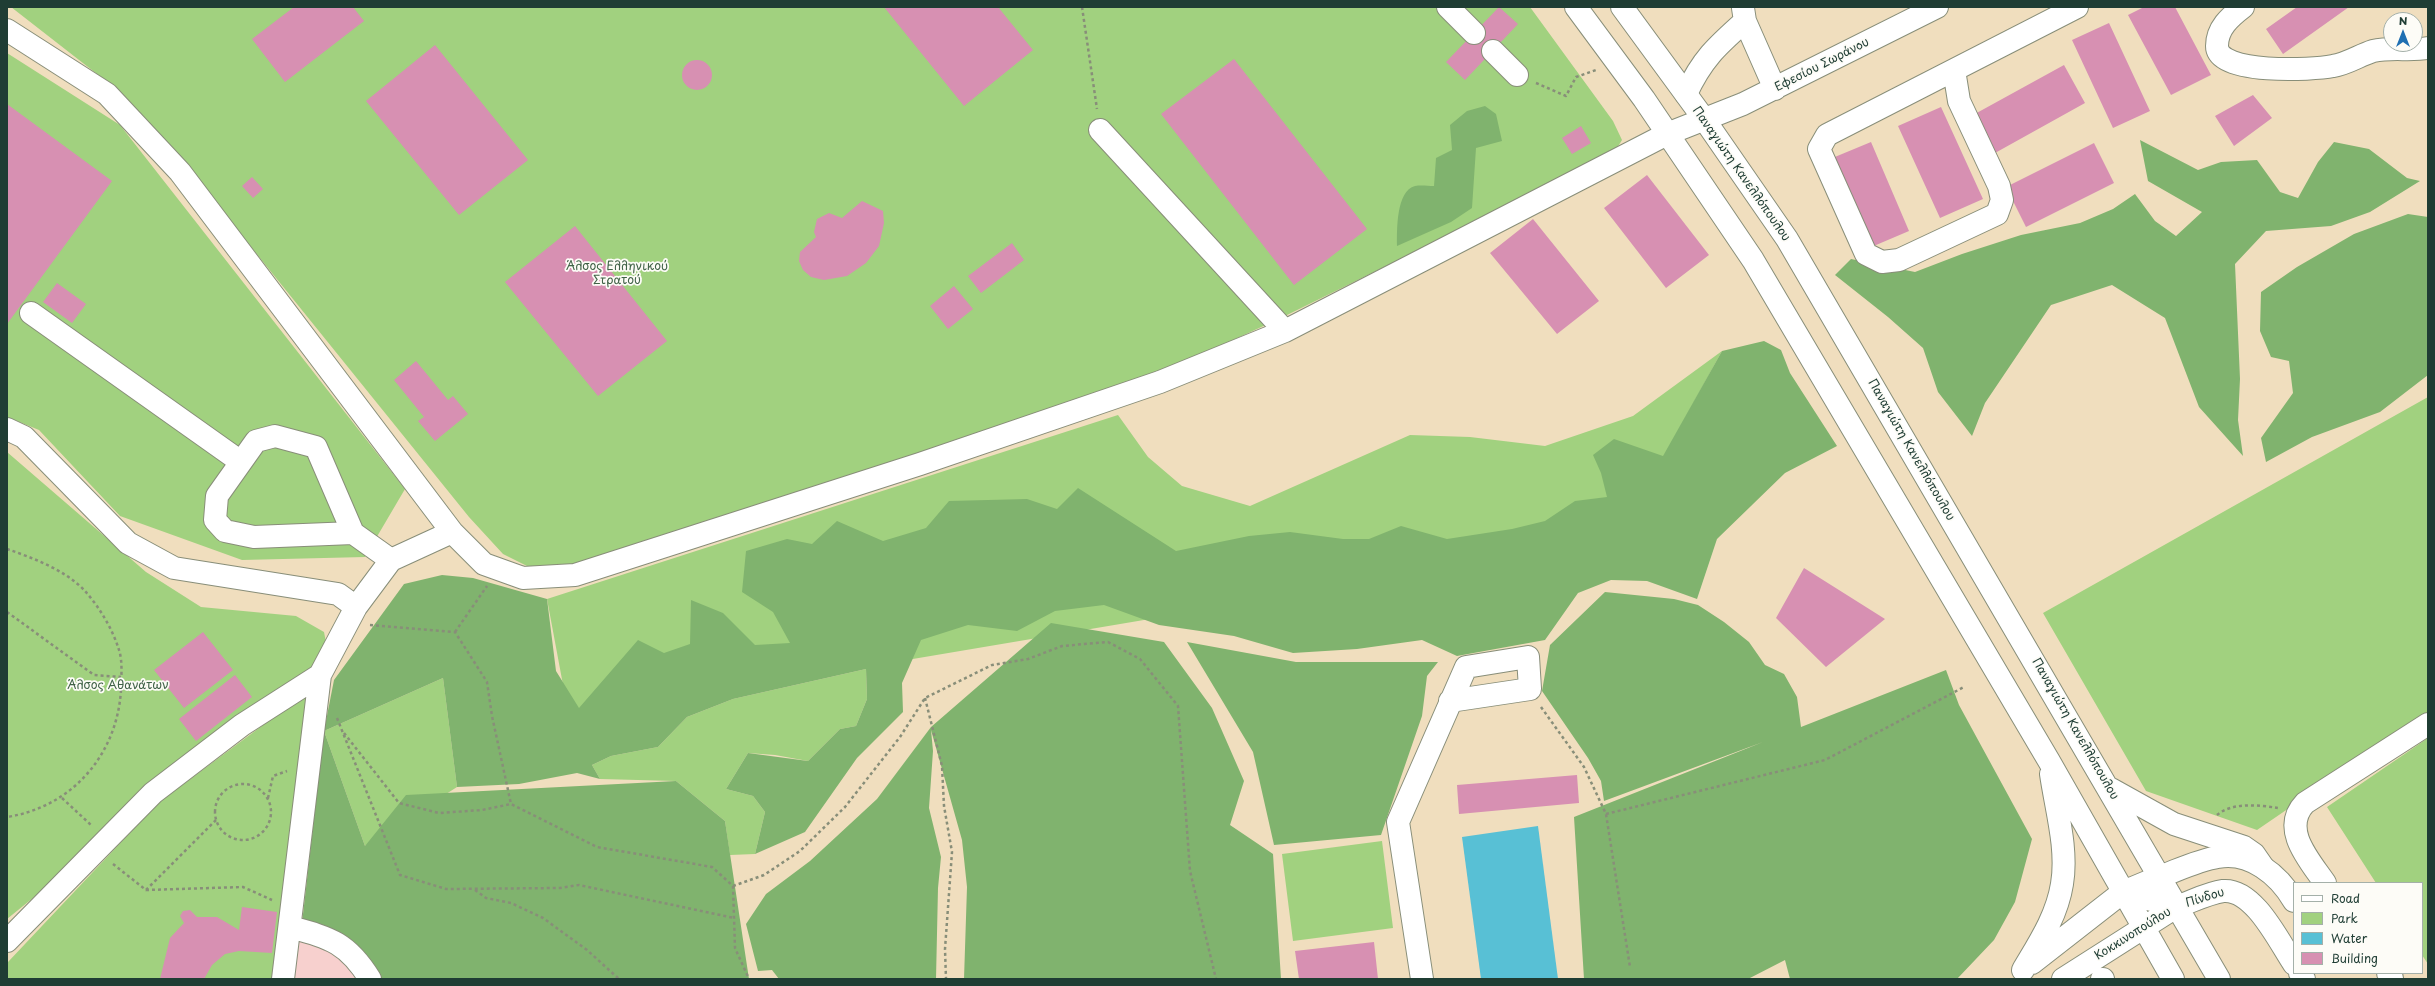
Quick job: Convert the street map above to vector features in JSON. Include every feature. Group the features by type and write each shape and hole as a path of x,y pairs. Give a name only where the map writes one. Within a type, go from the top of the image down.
{"street":[{"path":"1448,7 1474,33"},
{"path":"1576,7 1667,134 1753,260 2049,761 2172,979"},
{"name":"Παναγιώτη Κανελλόπουλου","path":"1622,7 1704,119 1787,239 2110,789 2176,907 2220,979"},
{"name":"Εφεσίου Σωράνου","path":"7,30 107,94 180,172 452,532 484,564 523,578 575,575 920,464 1130,392 1285,331 1667,134 1743,104 1937,7"},
{"path":"1954,70 1959,101 1999,186 2002,200 1997,214 1899,260 1882,262 1866,254 1819,149 1827,135 2077,7"},
{"path":"2242,7 2223,26 2217,37 2217,50 2222,57 2234,64 2277,69 2334,66 2374,51 2428,48"},
{"path":"1686,94 1696,74 1711,51 1744,14 1774,89"},
{"path":"1493,51 1517,75"},
{"path":"1100,130 1285,331"},
{"path":"32,313 241,462"},
{"path":"7,429 24,437 128,543 174,568 338,594 352,616"},
{"path":"353,533 254,537 225,531 215,520 217,496 256,441 275,436 316,447 353,533 390,560"},
{"path":"283,979 320,675 352,616 390,560 452,532"},
{"path":"1422,979 1398,822 1450,701 1466,667 1528,657 1530,689 1450,701"},
{"path":"7,941 153,793 242,725 320,675"},
{"path":"2324,882 2300,846 2295,830 2298,810 2305,803 2428,724"},
{"path":"2018,975 2053,915 2062,884 2063,852 2049,761"},
{"path":"2110,789 2151,813 2198,833 2244,847 2254,854 2263,867 2277,879 2293,900"},
{"path":"2018,975 2123,892 2159,877 2217,857 2239,858 2263,867"},
{"name":"Πίνδου","path":"2176,907 2221,891 2238,893 2262,913 2293,962"},
{"name":"Κοκκινοπούλου","path":"2123,892 2176,907"},
{"name":"Κοκκινοπούλου","path":"2063,979 2176,907"},
{"path":"291,918 328,938 357,959 370,979"}],"path":[{"path":"1082,7 1100,130"},
{"path":"1517,75 1566,96 1576,77 1600,68"},
{"path":"7,549 36,560 74,581 84,590 92,600 115,639 120,652 122,677 120,707 109,741 82,780 62,798 41,808 7,817"},
{"path":"455,632 497,568"},
{"path":"7,612 94,675 122,677"},
{"path":"352,616 455,632 487,682 492,716 511,804"},
{"path":"733,886 764,875 800,851 845,807 900,737 925,698 992,664 1028,659 1062,646 1108,642 1140,659 1178,706 1190,871 1216,979"},
{"path":"1606,814 1825,760 1964,687"},
{"path":"1530,689 1550,722 1584,767 1606,814 1630,967"},
{"path":"925,698 942,766 944,806 952,852 945,949 946,979"},
{"path":"734,918 579,885 560,888 446,889 400,875 342,730 399,803 439,813 482,810 511,804 597,847 712,867 733,886 735,948 749,979"},
{"path":"268,798 273,776 291,769 308,772"},
{"path":"245,784 262,791 268,798 271,807 268,826 262,833 254,838 245,840 227,835 216,820 217,802 228,788 245,784"},
{"path":"62,798 101,845 146,890 243,887 291,918"},
{"path":"2198,833 2222,811 2242,806 2298,810"},
{"path":"146,890 216,820"},
{"path":"475,889 486,898 511,903 543,918 587,950 618,979"}],"shaded area":[{"path":"296,935 341,952 357,979 290,979"}],"green space":[{"name":"Άλσος Ελληνικού Στρατού","path":"11,7 1530,7 1613,121 1622,140 1617,148 1562,179 1283,317 1146,380 575,568 535,570 503,554 469,517 230,221 106,81"},
{"path":"7,53 120,125 405,489 365,557 242,560 120,516 39,430 7,417"},
{"path":"1485,106 1496,114 1502,141 1476,148 1472,208 1451,222 1397,246 1399,212 1404,195 1409,189 1415,186 1434,186 1436,158 1452,150 1450,125 1467,111"},
{"path":"2140,140 2198,170 2221,162 2257,160 2280,192 2298,198 2318,162 2334,142 2369,149 2407,178 2420,181 2370,212 2331,226 2266,231 2235,264 2240,379 2238,420 2243,456 2199,407 2165,318 2112,285 2051,305 1985,403 1972,436 1938,392 1923,348 1888,317 1835,275 1851,259 1915,272 1962,254 2021,235 2080,223 2113,209 2135,194 2155,221 2176,236 2202,212 2148,181"},
{"path":"2408,214 2428,217 2428,375 2380,412 2312,437 2266,462 2261,438 2293,393 2289,361 2271,357 2260,331 2261,292 2297,267 2354,234"},
{"path":"1764,341 1781,350 1790,373 1837,446 1785,473 1717,539 1697,599 1647,581 1611,580 1578,593 1545,640 1457,656 1422,640 1357,649 1293,653 1234,636 1159,625 1104,605 1055,611 1017,631 968,625 921,640 902,683 903,712 857,758 805,832 755,854 765,812 753,796 726,789 748,753 808,761 840,729 856,726 867,699 866,669 733,699 687,717 658,747 611,756 592,765 600,779 577,773 519,784 457,787 443,678 324,731 334,680 404,584 442,575 473,578 547,599 556,671 579,708 638,640 664,653 690,644 691,600 723,613 755,645 790,643 773,612 742,592 746,551 787,539 812,544 837,521 883,541 926,528 949,501 1027,499 1057,509 1078,488 1176,551 1249,536 1290,532 1343,539 1369,539 1401,526 1447,539 1512,529 1545,521 1575,501 1607,497 1601,473 1593,455 1614,439 1663,456 1722,351"},
{"path":"1722,351 1618,540 569,717 547,599 1118,415 1148,457 1182,486 1250,506 1410,435 1470,437 1545,446 1633,416"},
{"path":"2428,397 2428,713 2257,830 2146,791 2043,613"},
{"name":"Άλσος Αθανάτων","path":"7,452 146,572 201,607 296,616 324,632 329,658 7,919"},
{"path":"1605,592 1674,599 1698,605 1724,622 1749,642 1765,665 1784,674 1797,697 1801,727 1946,670 1959,705 2032,839 2015,902 1994,940 1957,979 1790,979 1785,960 1748,979 1584,979 1574,817 1763,742 1604,801 1601,781 1588,758 1542,691 1550,645"},
{"path":"1051,623 1164,642 1212,708 1244,781 1230,825 1273,854 1281,979 964,979 967,887 962,840 931,730 933,751 929,808 941,857 938,888 936,979 779,979 772,970 758,971 746,924 766,894 810,861 877,799 931,727"},
{"path":"1187,642 1296,662 1438,662 1427,676 1422,716 1381,835 1274,845 1253,752"},
{"path":"866,669 867,699 856,726 840,729 808,761 775,755 748,753 726,789 753,796 765,812 755,854 730,855 725,821 676,781 600,779 592,765 611,756 658,747 687,717 733,699"},
{"path":"443,678 457,787 365,846 324,731"},
{"path":"309,691 277,979 8,979 8,962 158,803"},
{"path":"324,731 365,846 406,795 676,781 725,821 749,979 382,979 336,934 302,923"},
{"path":"2428,738 2428,964 2423,956 2423,882 2375,882 2327,807"},
{"path":"1382,841 1393,928 1293,941 1282,854"}],"water":[{"path":"1538,826 1558,979 1481,979 1462,837"}],"building":[{"path":"294,7 353,7 364,21 285,82 252,39"},
{"path":"884,7 998,7 1033,50 964,106"},
{"path":"1499,7 1518,24 1465,80 1446,62"},
{"path":"2144,7 2175,7 2211,75 2171,95 2128,15"},
{"path":"2297,7 2349,7 2283,54 2266,29"},
{"path":"2109,23 2150,111 2113,128 2072,40"},
{"path":"435,45 528,160 459,215 366,101"},
{"path":"1234,59 1367,229 1294,285 1161,114"},
{"path":"697,60 708,64 712,75 708,86 697,90 686,86 682,75 686,64"},
{"path":"2064,65 2085,103 1995,153 1973,115"},
{"path":"2253,95 2272,118 2234,146 2215,116"},
{"path":"7,104 112,181 7,324"},
{"path":"1941,107 1983,199 1940,218 1898,126"},
{"path":"1581,126 1591,143 1572,154 1562,138"},
{"path":"1871,142 1909,231 1869,248 1830,159"},
{"path":"2094,143 2114,183 2026,227 2006,187"},
{"path":"1647,175 1709,255 1666,288 1604,208"},
{"path":"252,177 263,189 253,198 242,186"},
{"path":"862,201 883,211 884,223 879,246 866,263 847,276 824,280 811,277 803,270 799,261 800,252 816,237 814,232 817,219 829,213 842,218"},
{"path":"1533,219 1599,301 1557,334 1490,253"},
{"path":"575,226 667,341 598,396 505,282"},
{"path":"1012,243 1024,260 981,293 968,276"},
{"path":"57,283 86,304 72,323 43,302"},
{"path":"954,286 973,309 948,329 930,306"},
{"path":"416,361 448,400 453,396 468,414 435,441 418,421 424,417 394,380"},
{"path":"1804,568 1885,619 1826,667 1776,618"},
{"path":"203,632 233,670 184,708 154,670"},
{"path":"235,675 252,697 196,741 179,719"},
{"path":"1577,775 1579,803 1459,814 1457,785"},
{"path":"242,907 277,912 272,953 239,951 225,954 212,965 204,979 160,979 170,938 184,923 180,916 183,911 190,910 197,917 217,917 239,930"},
{"path":"1374,942 1378,979 1299,979 1295,951"}]}
